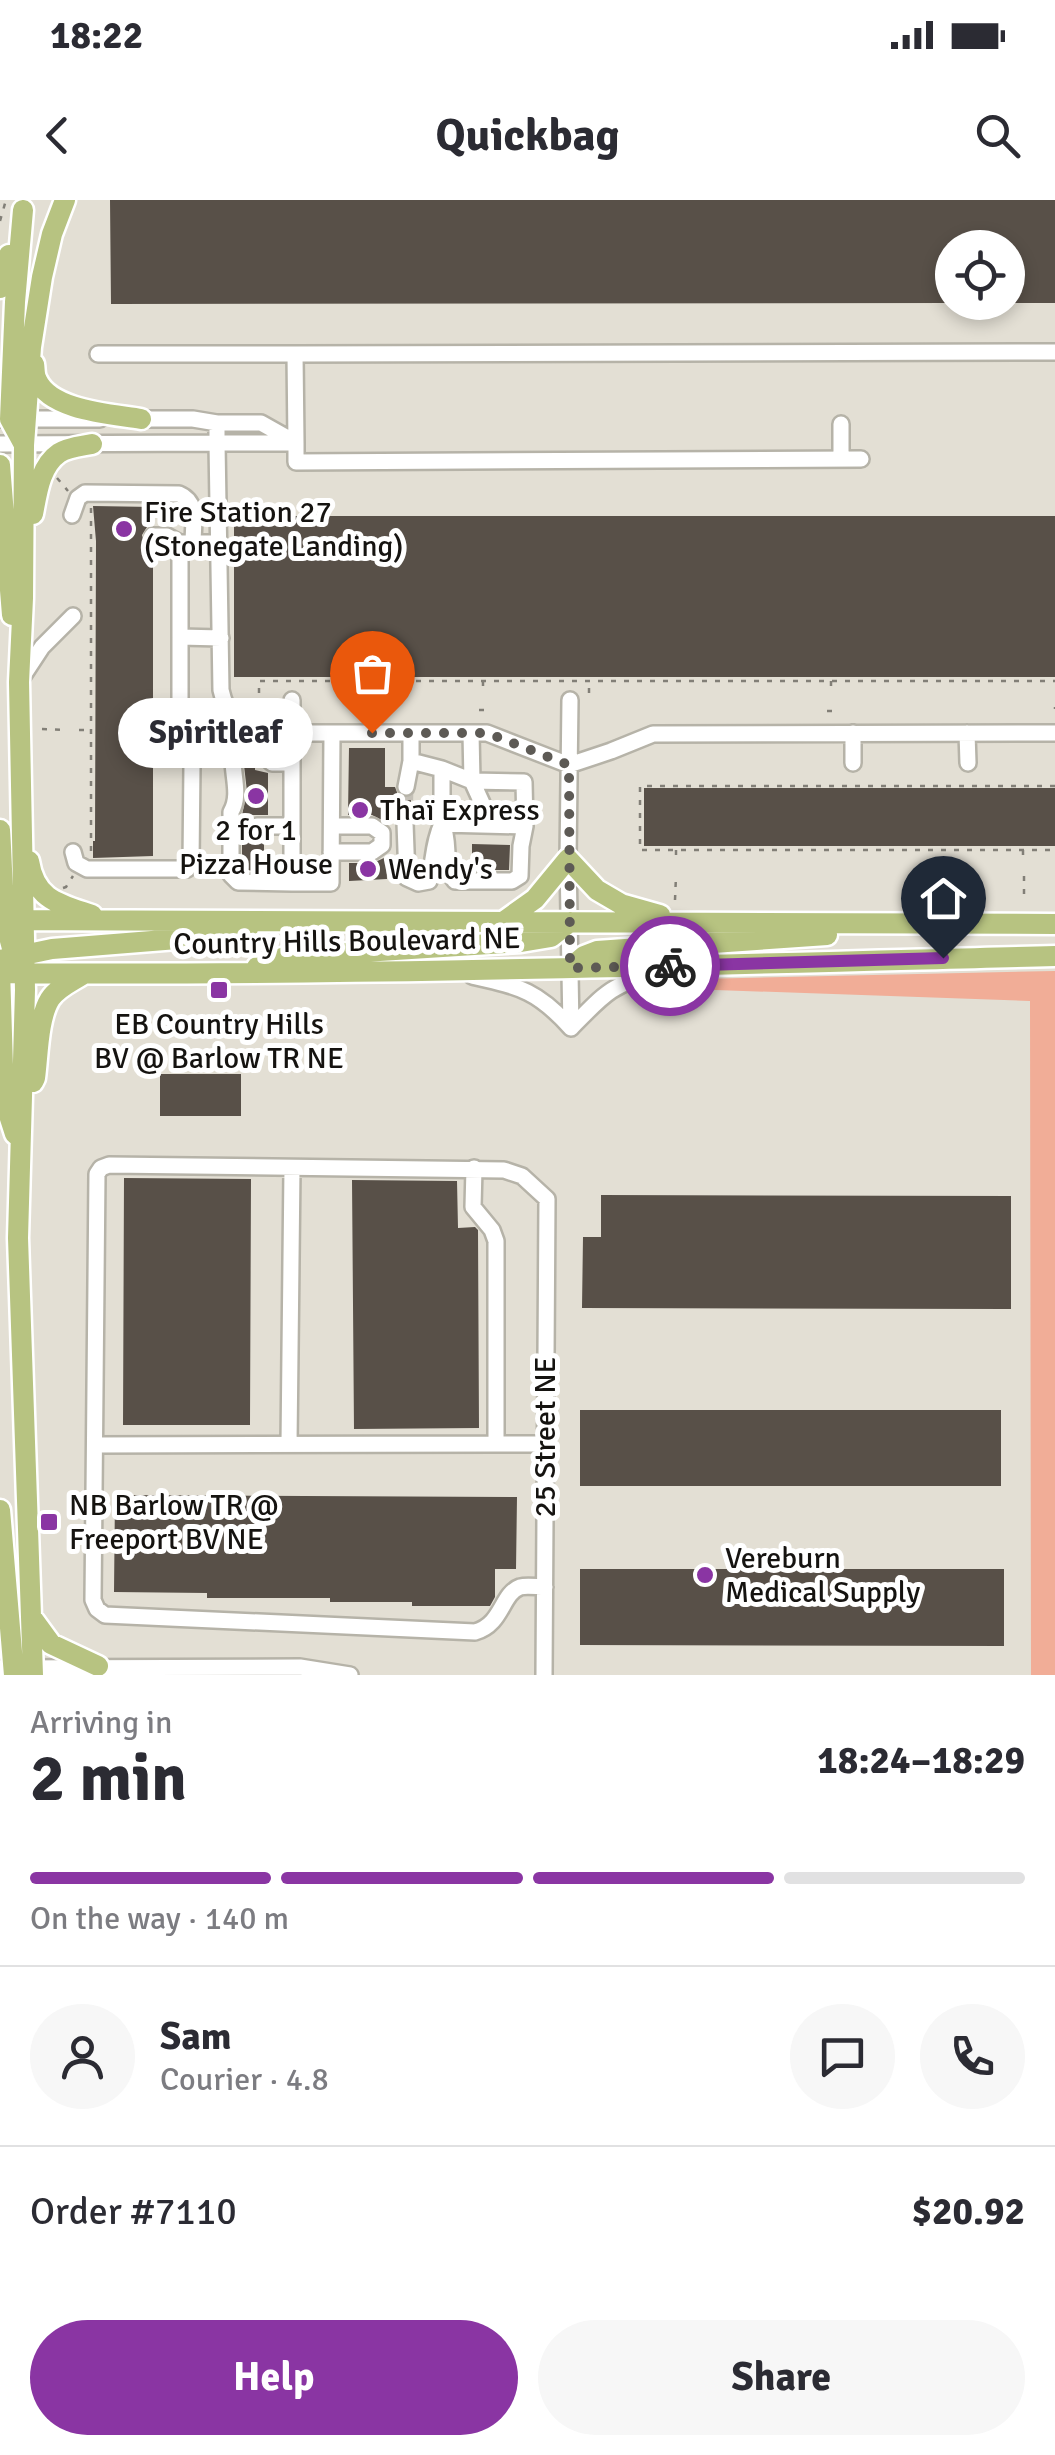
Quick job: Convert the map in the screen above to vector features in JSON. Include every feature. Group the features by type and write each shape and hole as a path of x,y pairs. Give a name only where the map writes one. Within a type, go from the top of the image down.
{"main road":[{"path":"12,419 31,347 52,234 65,200"},
{"path":"0,288 18,203"},
{"path":"18,203 12,419 24,445 18,682"},
{"path":"31,347 36,380 50,395 70,406 141,419"},
{"path":"24,560 39,482 50,462 62,451 92,444"},
{"path":"0,465 18,682 22,812 31,877 45,897 108,920"},
{"path":"8,925 22,812"},
{"path":"0,830 9,965 4,1100 20,1150"},
{"path":"502,922 535,899 568,859 597,890 622,904 686,922"},
{"name":"Country Hills Boulevard NE","path":"8,925 108,920 1055,924"},
{"path":"9,965 227,935 268,922"},
{"path":"241,973 285,956 548,938 570,922"},
{"path":"570,968 597,951 836,934 888,923"},
{"name":"Country Hills Boulevard NE","path":"9,965 84,974 241,973 1055,956"},
{"path":"9,965 22,1095 18,1238 32,1618 18,1671"},
{"path":"22,1095 36,1078 41,1028 49,1000 84,974"},
{"path":"0,1510 18,1671"},
{"path":"32,1618 51,1644 98,1666"}],"street":[{"path":"98,354 1055,352"},
{"path":"295,354 296,462 861,459"},
{"path":"12,419 261,423 296,443"},
{"path":"217,423 221,690 226,710 237,722 292,733 487,733 569,765 652,734 1055,732"},
{"path":"841,424 841,459"},
{"path":"0,444 296,443"},
{"path":"72,515 77,500 85,493 179,494 192,504 180,638 180,746 192,764 193,857 187,868 87,869 76,863 79,855"},
{"path":"153,536 186,543 220,543"},
{"path":"18,682 42,647 73,616"},
{"path":"180,638 220,638"},
{"path":"292,700 292,883"},
{"path":"570,700 572,1028"},
{"path":"180,733 260,729"},
{"path":"292,763 272,763 260,752 233,756 236,804 231,812 231,875 238,882 331,883 332,733"},
{"path":"406,787 412,761 411,733"},
{"path":"470,733 472,781 482,814"},
{"path":"852,733 852,763"},
{"path":"968,733 968,763"},
{"path":"412,761 472,781 524,782 520,876 512,881 455,881 448,868 447,834 442,824"},
{"path":"406,823 407,878 418,883 429,881 434,842 442,824 442,768"},
{"path":"442,824 482,814 525,826"},
{"path":"257,826 292,826"},
{"path":"332,826 372,826 382,833 382,846 372,852 332,852"},
{"path":"572,1028 616,986 682,965"},
{"path":"446,970 527,990 552,1006 572,1028"},
{"path":"496,1444 496,1241 473,1207 474,1168 101,1168 97,1174 93,1600 98,1609 105,1615 475,1632 492,1624 519,1587 544,1587"},
{"path":"289,1444 292,1168"},
{"name":"25 Street NE","path":"474,1168 522,1176 546,1198 544,1675"},
{"path":"96,1445 545,1444"},
{"path":"18,1671 98,1666 300,1667 350,1675"}],"path":[{"path":"0,221 18,203"},
{"path":"52,474 72,494"},
{"path":"79,855 91,858 91,504"},
{"path":"258,693 259,681 1055,681"},
{"path":"483,681 483,694"},
{"path":"589,693 590,681"},
{"path":"831,681 831,693"},
{"path":"260,729 262,707"},
{"path":"42,729 65,730"},
{"path":"79,730 91,730"},
{"path":"1055,786 640,786 640,850 1055,850"},
{"path":"676,850 676,862"},
{"path":"1023,850 1024,862"},
{"path":"52,890 66,887 76,872"},
{"path":"676,876 676,900"},
{"path":"1024,876 1024,900"}],"shaded area":[{"path":"1055,971 1055,1675 1031,1675 1030,1001 632,987 653,980"}],"building":[{"path":"110,200 1055,200 1055,303 1025,303 1025,230 935,230 935,303 111,304"},
{"path":"93,506 153,507 153,525 142,535 144,542 153,547 153,856 93,858"},
{"path":"234,516 1055,516 1055,677 234,677"},
{"path":"349,748 385,748 385,787 395,787 403,798 411,797 411,814 400,813 394,821 372,815 348,815"},
{"path":"244,765 255,765 255,770 268,773 268,815 242,815 247,792"},
{"path":"644,788 1055,788 1055,846 644,846"},
{"path":"242,835 264,837 264,871 242,870"},
{"path":"472,844 510,845 509,870 472,870"},
{"name":"Wendy's","path":"386,858 387,879 349,881 349,863 373,863"},
{"path":"160,1074 241,1074 241,1116 160,1116"},
{"path":"124,1178 251,1179 250,1425 123,1425"},
{"path":"352,1180 457,1181 458,1228 478,1230 479,1428 354,1429"},
{"path":"601,1195 1011,1196 1011,1309 582,1308 583,1237 601,1237"},
{"path":"580,1410 1001,1410 1001,1486 580,1486"},
{"path":"115,1495 517,1497 516,1569 495,1569 495,1597 490,1606 114,1592"},
{"path":"580,1569 1004,1569 1004,1646 580,1645"}],"tunnel":[{"path":"405,823 406,787"}],"way so far":[{"path":"372,733 487,733 569,765 570,968 670,966"}],"place":[{"name":"Fire Station 27 (Stonegate Landing)","path":"124,529"},
{"name":"Spiritleaf","path":"372,733"},
{"name":"2 for 1 Pizza House","path":"256,796"},
{"name":"Thaï Express","path":"360,810"},
{"name":"Wendy's","path":"368,869"},
{"name":"EB Country Hills BV @ Barlow TR NE","path":"219,990"},
{"name":"NB Barlow TR @ Freeport BV NE","path":"49,1522"},
{"name":"Vereburn Medical Supply","path":"705,1575"}],"route":[{"path":"670,966 943,958"}]}
